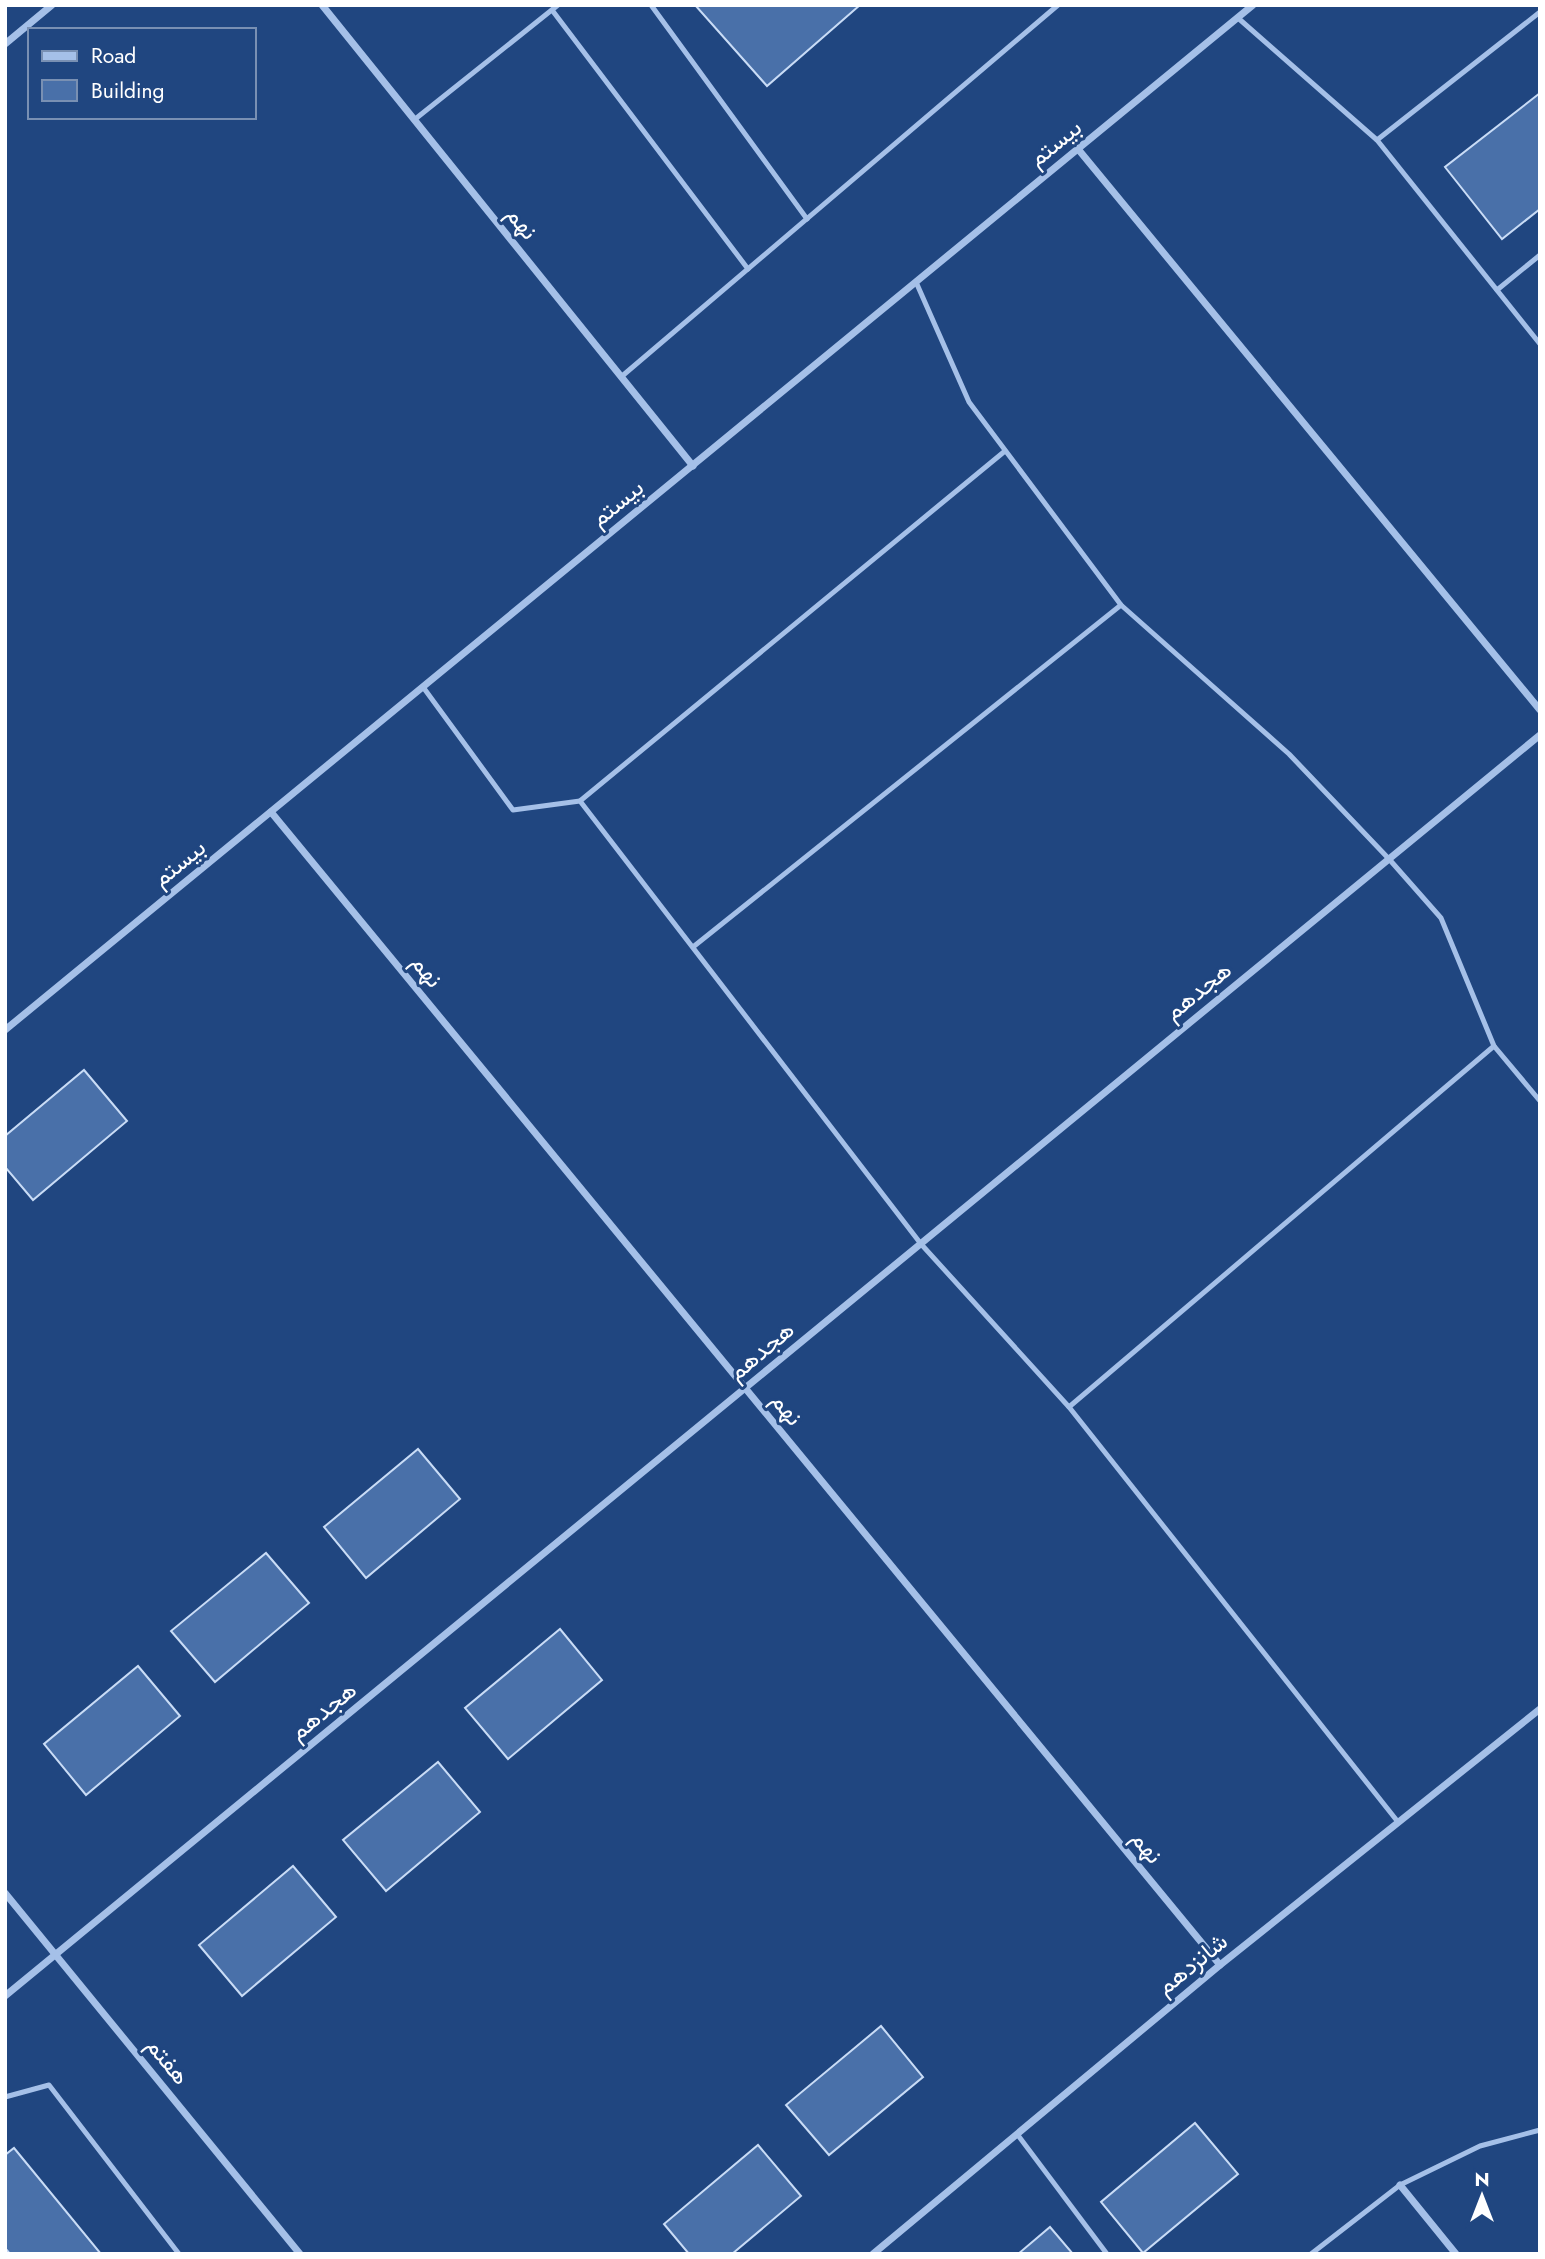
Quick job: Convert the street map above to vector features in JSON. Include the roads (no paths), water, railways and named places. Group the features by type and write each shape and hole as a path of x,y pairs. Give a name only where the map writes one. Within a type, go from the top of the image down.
{"street":[{"path":"5,44 52,5"},
{"name":"نهم","path":"322,5 693,466"},
{"name":"بیستم","path":"5,1030 1253,5"},
{"path":"1078,149 1540,710"},
{"name":"هجدهم","path":"5,1996 1540,735"},
{"name":"نهم","path":"271,812 1220,1965"},
{"name":"شانزدهم","path":"873,2254 1220,1965 1540,1709"},
{"name":"هفتم","path":"5,1893 300,2254"},
{"path":"1399,2185 1456,2254"}],"lane":[{"path":"414,120 558,5"},
{"path":"651,5 807,219"},
{"path":"621,377 1058,5"},
{"path":"552,10 748,269"},
{"path":"1377,140 1540,12"},
{"path":"1238,18 1377,140 1540,344"},
{"path":"1497,290 1540,255"},
{"path":"916,282 969,402 1121,605 1289,754 1441,918 1494,1046 1540,1101"},
{"path":"424,687 513,810 580,801 1006,451"},
{"path":"693,947 1121,605"},
{"path":"580,801 921,1244 1069,1407 1398,1822"},
{"path":"1069,1407 1494,1046"},
{"path":"5,2097 49,2085 178,2254"},
{"path":"1311,2254 1399,2185 1480,2146 1540,2130"},
{"path":"1017,2134 1107,2254"}]}
